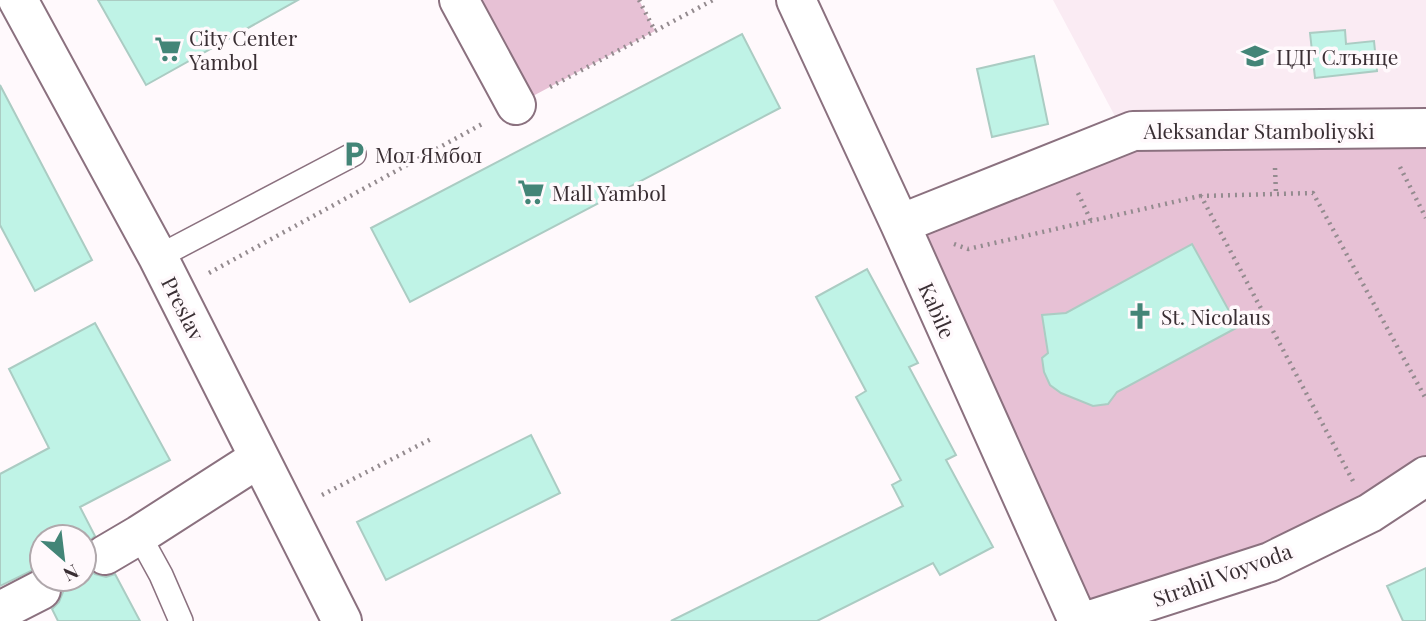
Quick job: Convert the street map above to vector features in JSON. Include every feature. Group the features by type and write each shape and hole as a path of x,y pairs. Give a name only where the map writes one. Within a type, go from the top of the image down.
{"street":[{"name":"Preslav","path":"18,0 176,291 342,621"},
{"path":"459,0 516,105"},
{"name":"Kabile","path":"802,11 1078,621"},
{"name":"Aleksandar Stamboliyski","path":"900,224 1133,131 1426,128"},
{"path":"105,555 259,458"},
{"name":"Strahil Voyvoda","path":"1087,621 1270,562 1370,513 1426,476"},
{"path":"0,611 35,593"}],"lane":[{"path":"158,257 354,154"},
{"path":"139,536 161,575 181,621"}],"path":[{"path":"639,0 655,31"},
{"path":"176,291 713,0"},
{"path":"1380,129 1426,218"},
{"path":"968,249 1200,196 1313,193 1426,399"},
{"path":"1200,196 1370,513"},
{"path":"288,512 433,438"}],"shaded area":[{"path":"459,0 639,0 655,31 516,105"},
{"name":"ЦДГ Слънце","path":"1053,0 1426,0 1426,111 1117,120"},
{"path":"1426,128 1426,476 1087,621 900,224 1133,131"}],"building":[{"name":"City Center Yambol","path":"98,0 298,0 146,85"},
{"path":"1345,30 1346,44 1374,41 1377,71 1315,78 1310,33"},
{"name":"Mall Yambol","path":"742,34 780,108 410,302 371,228"},
{"path":"1034,56 1048,124 992,137 977,69"},
{"path":"0,85 92,260 35,291 0,225"},
{"name":"St. Nicolaus","path":"1192,244 1238,327 1117,392 1108,404 1093,406 1061,393 1050,385 1042,358 1048,353 1042,315 1066,313"},
{"path":"867,269 918,363 909,367 956,455 946,460 993,547 940,575 933,563 817,621 671,621 903,506 892,485 901,480 856,397 866,391 816,297"},
{"path":"95,323 170,460 80,507 88,523 28,523 28,572 0,586 0,474 49,448 9,369"},
{"path":"531,435 560,493 386,580 357,522"},
{"path":"1426,568 1426,621 1403,621 1387,586"},
{"path":"115,574 140,621 58,621 52,609 63,593 98,593 98,575 106,577"}],"place":[{"name":"City Center Yambol","path":"168,49"},
{"name":"ЦДГ Слънце","path":"1255,56"},
{"name":"Мол Ямбол","path":"354,154"},
{"name":"Mall Yambol","path":"531,192"},
{"name":"St. Nicolaus","path":"1140,316"}]}
